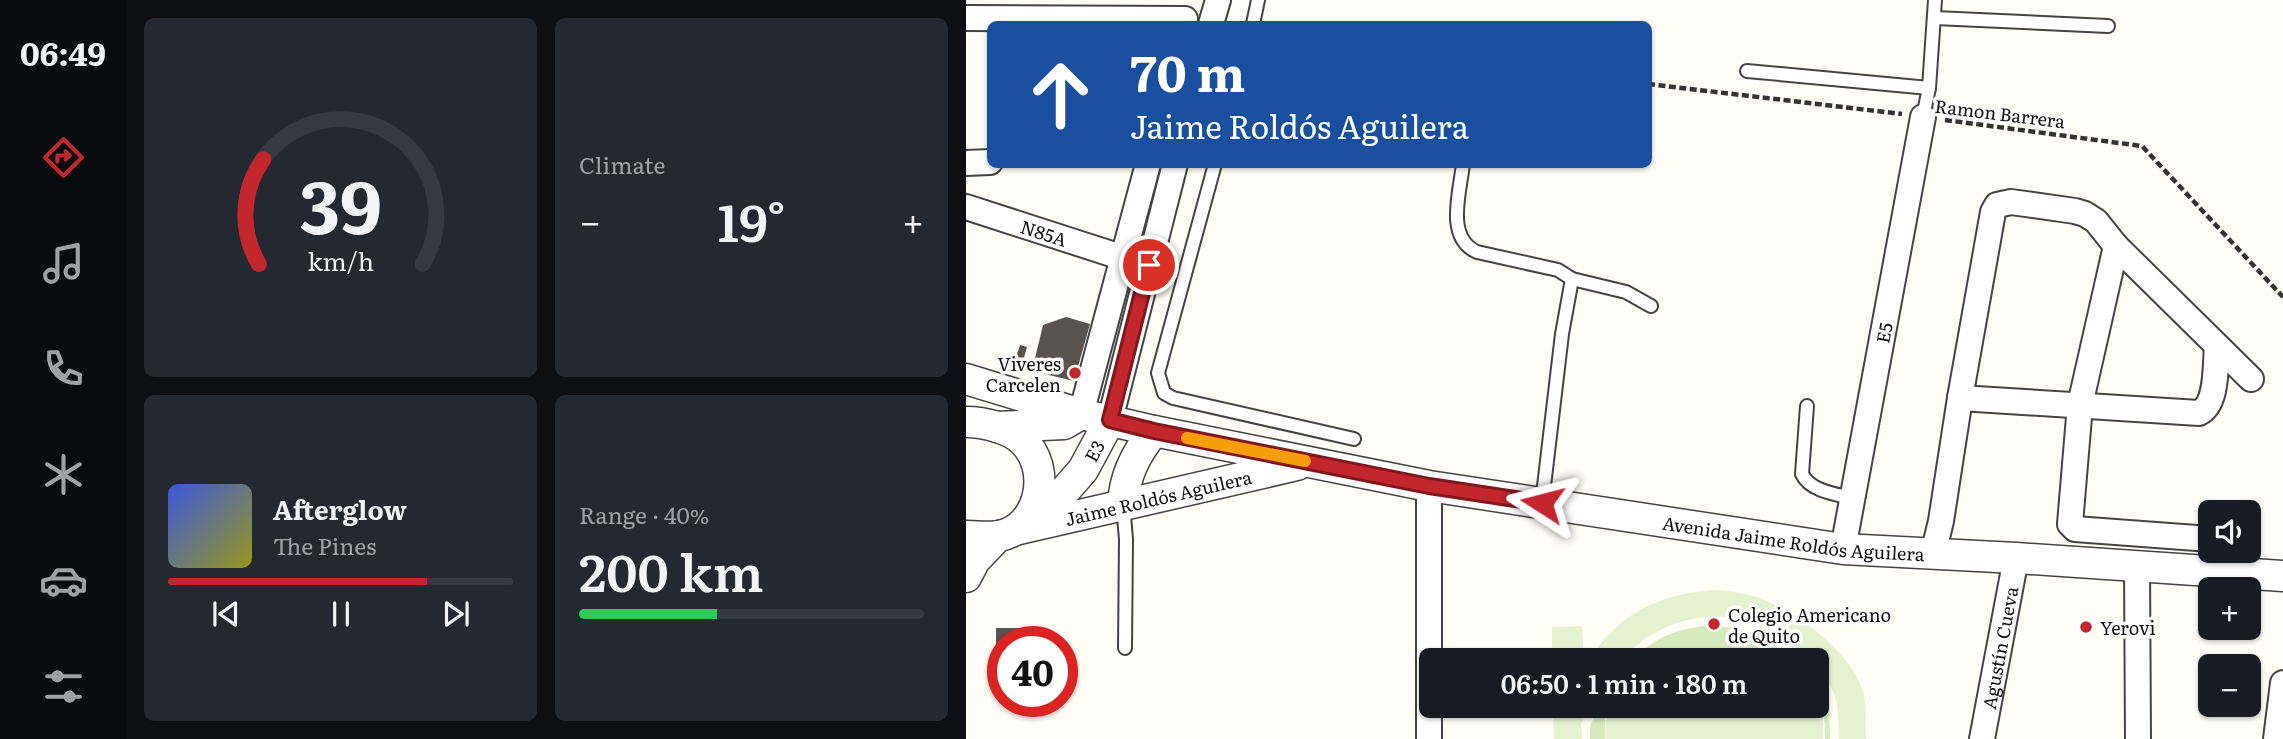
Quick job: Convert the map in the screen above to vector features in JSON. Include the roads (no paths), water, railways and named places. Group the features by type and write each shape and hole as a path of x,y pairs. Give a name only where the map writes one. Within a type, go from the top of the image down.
{"street":[{"path":"1212,21 1217,0"},
{"path":"966,18 1186,14"},
{"name":"E5","path":"1843,549 1923,117"},
{"path":"966,163 987,162"},
{"name":"E3","path":"997,427 1064,424 1081,414 1147,168"},
{"name":"E3","path":"1015,526 1062,494 1083,471 1110,420 1174,168"},
{"path":"1933,554 1941,521 1959,398 1993,212 1997,205 2011,202 2085,214 2096,221 2116,246 2251,379"},
{"name":"N85A","path":"966,207 1124,258"},
{"path":"2116,246 2080,405 2070,524 2075,528 2198,538"},
{"path":"1959,398 2199,413 2206,410 2212,402 2217,347"},
{"path":"966,379 1081,414 1110,420"},
{"name":"Jaime Roldós Aguilera","path":"1110,420 1308,462"},
{"path":"966,422 997,427 1023,441 1037,464 1040,489 1015,526 975,560 966,578"},
{"path":"1123,505 1123,494 1133,460 1154,431"},
{"name":"Jaime Roldós Aguilera","path":"966,536 1123,505 1308,462"},
{"name":"Avenida Jaime Roldós Aguilera","path":"1308,462 1429,486 1843,549 2137,566 2282,569"},
{"path":"1429,486 1429,739"},
{"name":"Agustín Cueva","path":"1982,739 2016,558"},
{"path":"2137,566 2138,739"},
{"path":"2276,739 2283,683"}],"lane":[{"path":"1254,21 1258,0"},
{"path":"1923,117 1929,88 1935,0"},
{"path":"1935,18 2108,26"},
{"path":"1747,71 1929,88"},
{"path":"1214,168 1158,373 1164,393 1173,398 1354,439"},
{"path":"1463,168 1457,222 1460,236 1468,248 1558,270 1572,279 1626,292 1651,306"},
{"path":"1542,503 1562,334 1572,279"},
{"path":"1807,406 1802,474 1811,486 1852,498"},
{"path":"1123,505 1126,539 1125,648"}],"place":[{"name":"Viveres Carcelen","path":"1075,373"},
{"name":"Colegio Americano de Quito","path":"1714,624"},
{"name":"Yerovi","path":"2086,627"}]}
